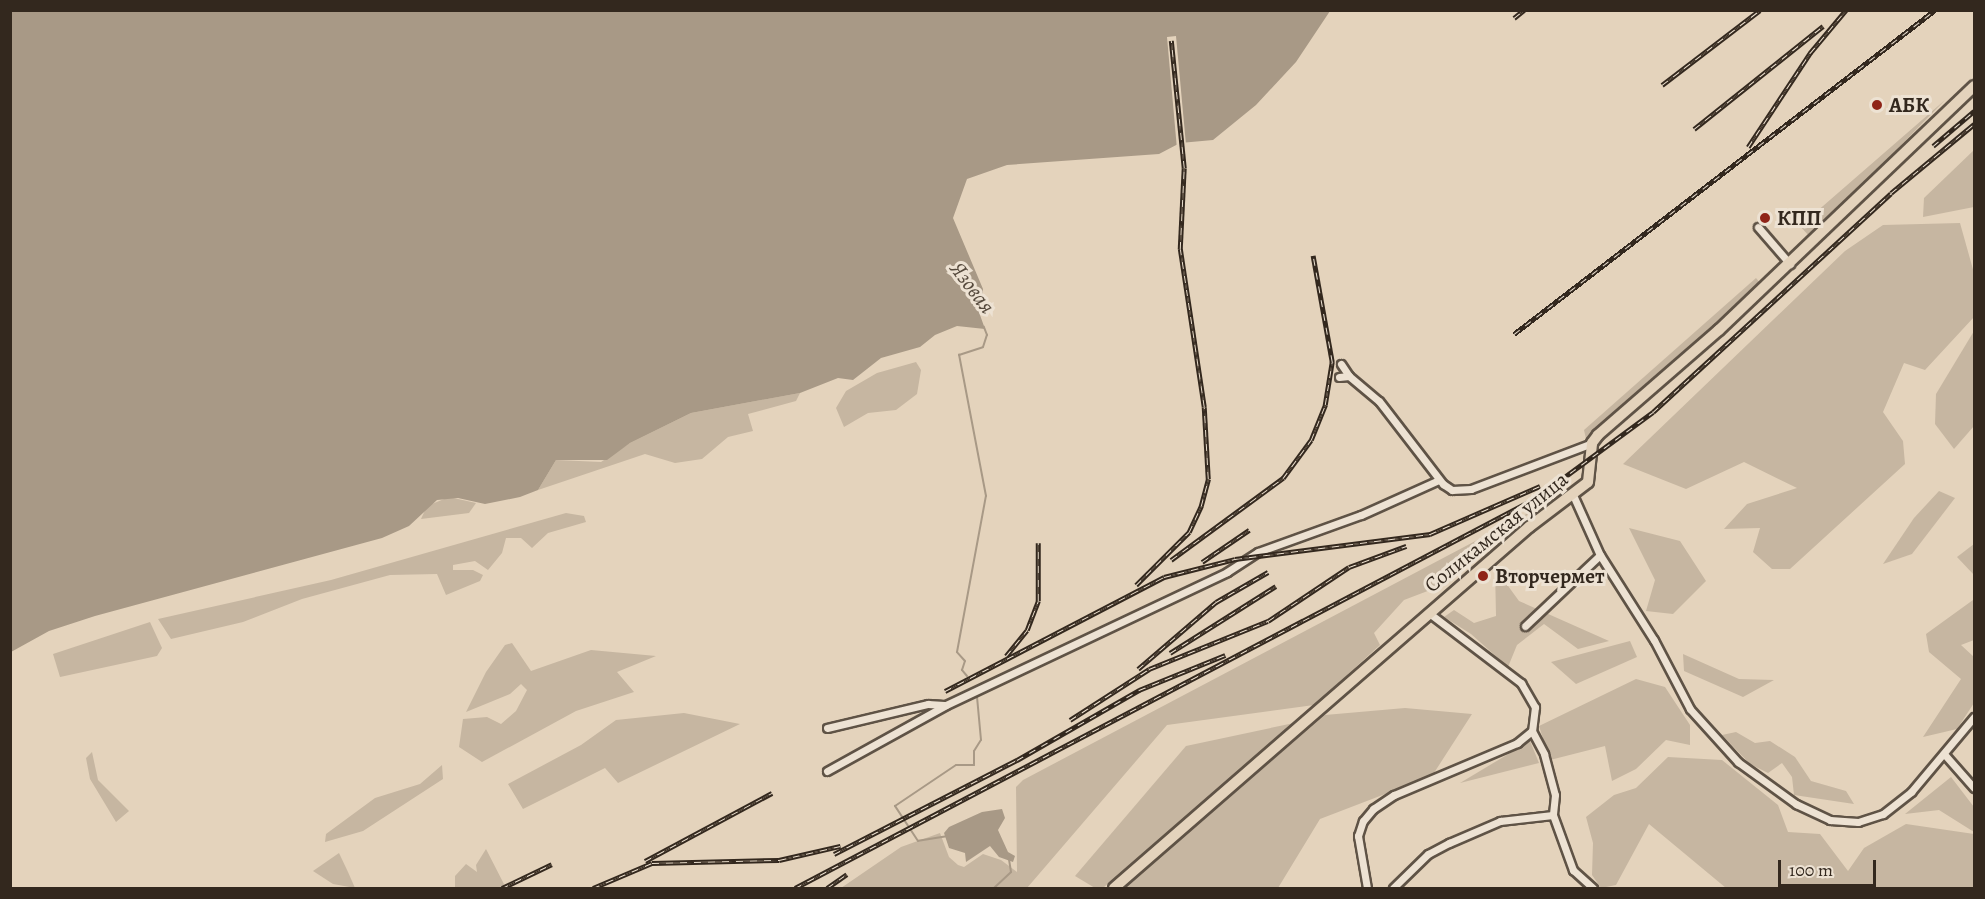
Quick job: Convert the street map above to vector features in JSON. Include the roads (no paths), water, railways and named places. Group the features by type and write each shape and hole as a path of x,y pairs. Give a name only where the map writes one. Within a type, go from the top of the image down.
{"main road":[{"path":"1592,443 1790,264 1974,86"},
{"name":"Соликамская улица","path":"1114,888 1428,613 1529,527 1573,495 1591,475 1592,443"}],"street":[{"path":"1758,227 1790,264"},
{"path":"1341,364 1348,376 1379,401 1439,480 1452,490 1471,489 1592,443"},
{"path":"1339,377 1348,376"},
{"path":"827,771 946,705 1227,572 1269,547 1361,515 1439,480"},
{"path":"1573,495 1600,555 1654,640 1690,709 1711,736 1765,784 1796,804 1830,820 1858,822 1883,814 1911,792 1945,755 1974,717"},
{"path":"1525,626 1600,555"},
{"path":"1428,613 1521,682 1535,706 1532,731 1544,754 1555,795 1553,815 1573,870 1593,888"},
{"path":"827,728 928,704 946,705"},
{"path":"1367,888 1358,836 1373,809 1394,795 1517,743 1532,731"},
{"path":"1945,755 1974,788"},
{"path":"1392,888 1428,854 1449,843 1500,821 1553,815"}],"water":[{"path":"11,11 1330,11 1296,62 1256,105 1213,140 1180,143 1159,154 1007,165 967,179 953,218 983,289 980,315 985,329 957,326 935,335 920,347 881,358 853,380 838,378 800,393 691,413 630,443 607,460 556,460 538,490 520,497 485,504 458,498 437,500 409,526 382,538 95,616 49,631 11,652"},
{"path":"1002,809 1005,818 998,830 1008,852 1015,856 1013,862 999,857 990,846 966,862 965,853 949,848 944,833 949,827 982,812"}],"waterway":[{"name":"Язовая","path":"967,676 962,670 965,661 957,652 986,496 959,355 983,347 987,335 984,327"},
{"name":"Язовая","path":"948,836 918,841 895,806 956,765 974,765 974,751 981,740 977,697"},
{"name":"Язовая","path":"994,888 1011,872 1009,859"}],"railway":[{"path":"1514,18 1524,10"},
{"path":"1662,85 1760,10"},
{"path":"1748,147 1810,53 1846,10"},
{"path":"1514,334 1935,10"},
{"path":"1694,129 1823,26"},
{"path":"1136,585 1189,532 1201,506 1208,479 1204,407 1180,249 1184,168 1171,41"},
{"path":"1933,146 1974,111"},
{"path":"795,888 1536,498 1653,412 1891,193 1974,124"},
{"path":"1171,560 1283,478 1311,440 1325,405 1332,362 1313,256"},
{"path":"945,691 1164,577 1235,559 1430,534 1540,486"},
{"path":"1202,562 1249,530"},
{"path":"1006,656 1027,630 1038,601 1038,543"},
{"path":"1070,720 1149,669 1268,621 1349,567 1406,546"},
{"path":"1138,669 1216,602 1268,572"},
{"path":"1170,653 1276,586"},
{"path":"834,854 1017,760 1139,690 1225,655"},
{"path":"645,861 772,793"},
{"path":"593,888 652,863 779,860 840,846"},
{"path":"502,888 552,864"},
{"path":"827,888 847,874"}],"place":[{"name":"АБК","path":"1877,105"},
{"name":"КПП","path":"1765,218"},
{"name":"Вторчермет","path":"1483,576"}]}
